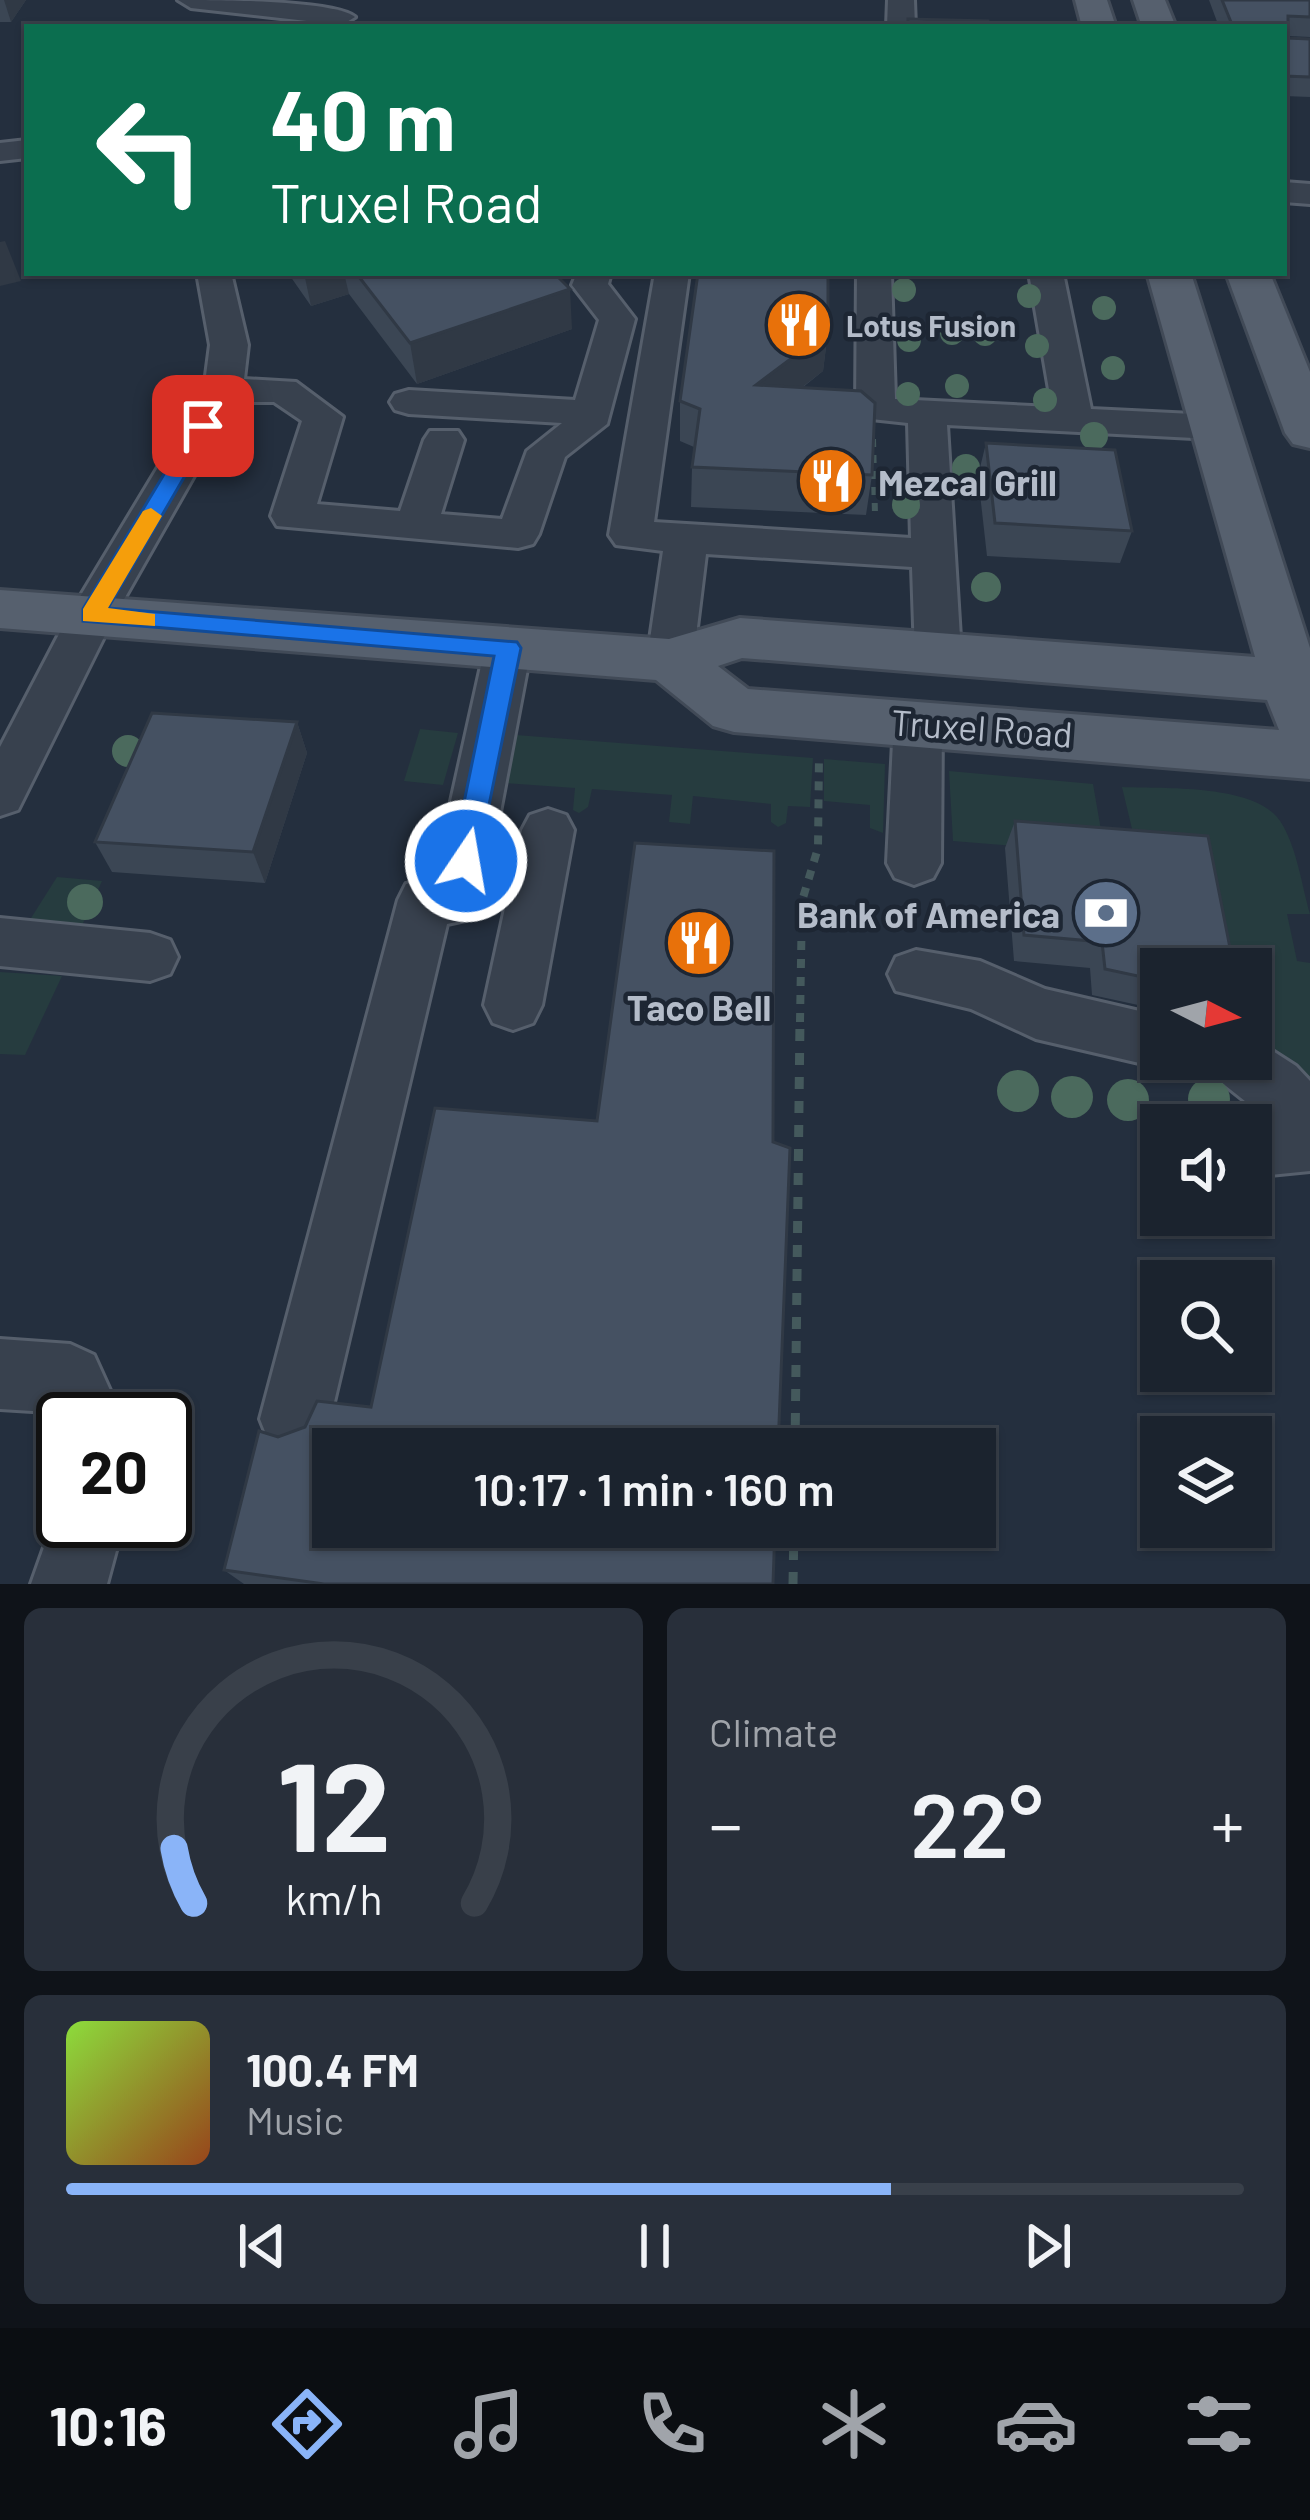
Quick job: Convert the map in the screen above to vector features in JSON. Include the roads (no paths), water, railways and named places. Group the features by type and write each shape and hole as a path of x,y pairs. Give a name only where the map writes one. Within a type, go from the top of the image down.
{"main road":[{"path":"1170,276 1213,427 1301,681 1310,745"},
{"path":"1249,276 1310,433"},
{"name":"Truxel Road","path":"0,609 670,660 740,638 1301,681"},
{"name":"Truxel Road","path":"670,660 734,710 1310,756"}],"street":[{"path":"182,5 343,16 334,24"},
{"path":"0,796 92,615 223,391 230,345 215,276"},
{"path":"223,391 282,390 323,416 292,516 518,534 547,452 587,424 591,413 617,319 590,286 593,276"},
{"path":"672,276 631,535 934,554"},
{"path":"874,276 876,410 1213,427"},
{"path":"1047,276 1074,420"},
{"path":"409,403 591,413"},
{"path":"927,412 938,654"},
{"path":"416,526 444,440"},
{"path":"670,660 686,538"},
{"path":"295,1419 425,900 456,902 508,648"},
{"path":"914,863 918,722"},
{"path":"513,1006 548,830"},
{"path":"0,942 150,957"},
{"path":"916,974 980,986 1036,1013 1140,1037"},
{"path":"1268,1080 1310,1125"},
{"path":"1272,1146 1310,1142"},
{"path":"0,1374 70,1379 76,1392"},
{"path":"69,1584 79,1548"}],"place":[{"name":"Lotus Fusion","path":"799,325"},
{"name":"Mezcal Grill","path":"831,481"},
{"name":"Bank of America","path":"1106,913"},
{"name":"Taco Bell","path":"699,943"}]}
